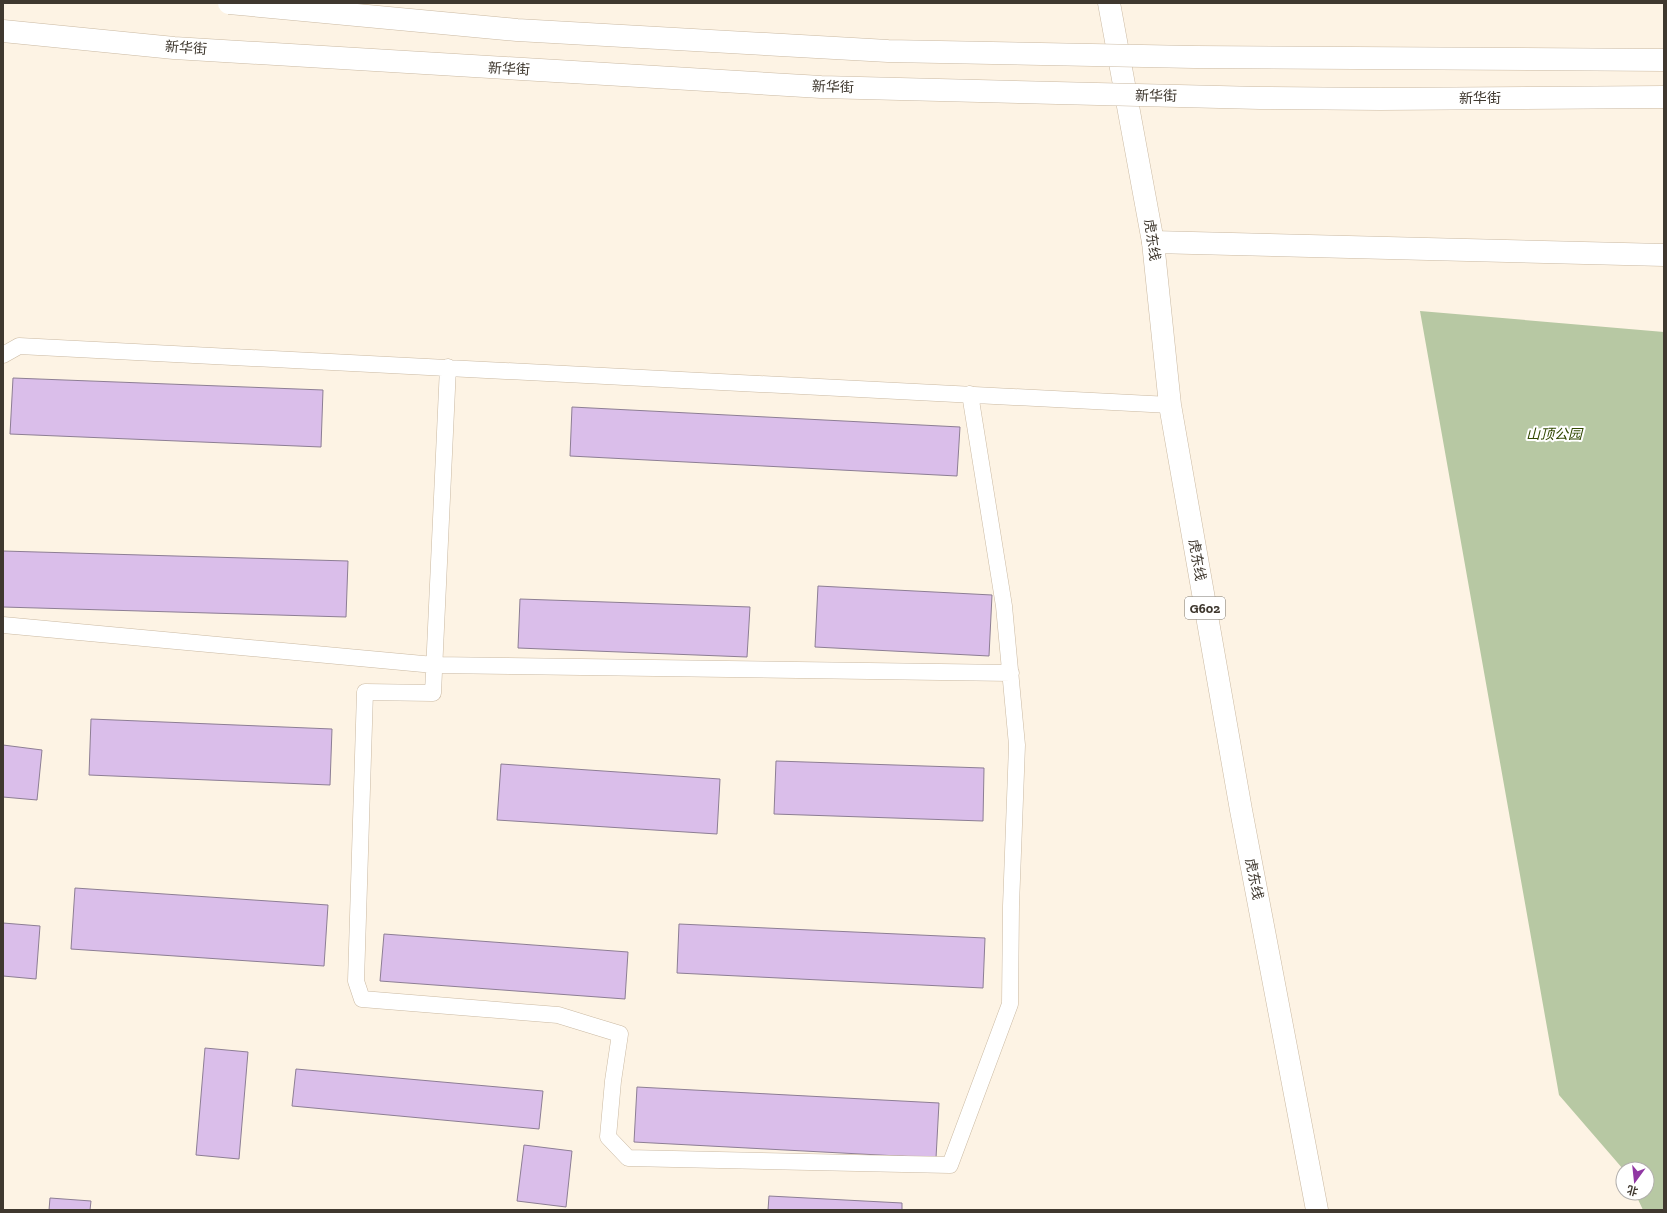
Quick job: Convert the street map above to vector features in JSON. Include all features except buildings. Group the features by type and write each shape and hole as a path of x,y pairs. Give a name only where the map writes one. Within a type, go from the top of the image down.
{"main road":[{"path":"229,3 517,30 888,51 1194,57 1664,60"},
{"name":"虎东线","path":"1109,3 1153,242 1170,405 1241,810 1317,1210"},
{"name":"新华街","path":"3,31 182,48 821,87 1276,98 1388,99 1664,97"},
{"path":"1153,242 1664,255"}],"lane":[{"path":"3,355 19,346 1170,405"},
{"path":"448,367 433,693 365,692 356,981 362,999 558,1015 620,1034 613,1081 608,1137 628,1158 950,1165 1010,1004 1011,906 1017,744 1004,606 970,394"},
{"path":"3,624 434,665 1011,673"}],"green space":[{"name":"山顶公园","path":"1420,311 1664,332 1664,1210 1643,1210 1639,1201 1655,1201 1655,1161 1616,1161 1559,1095"}]}
